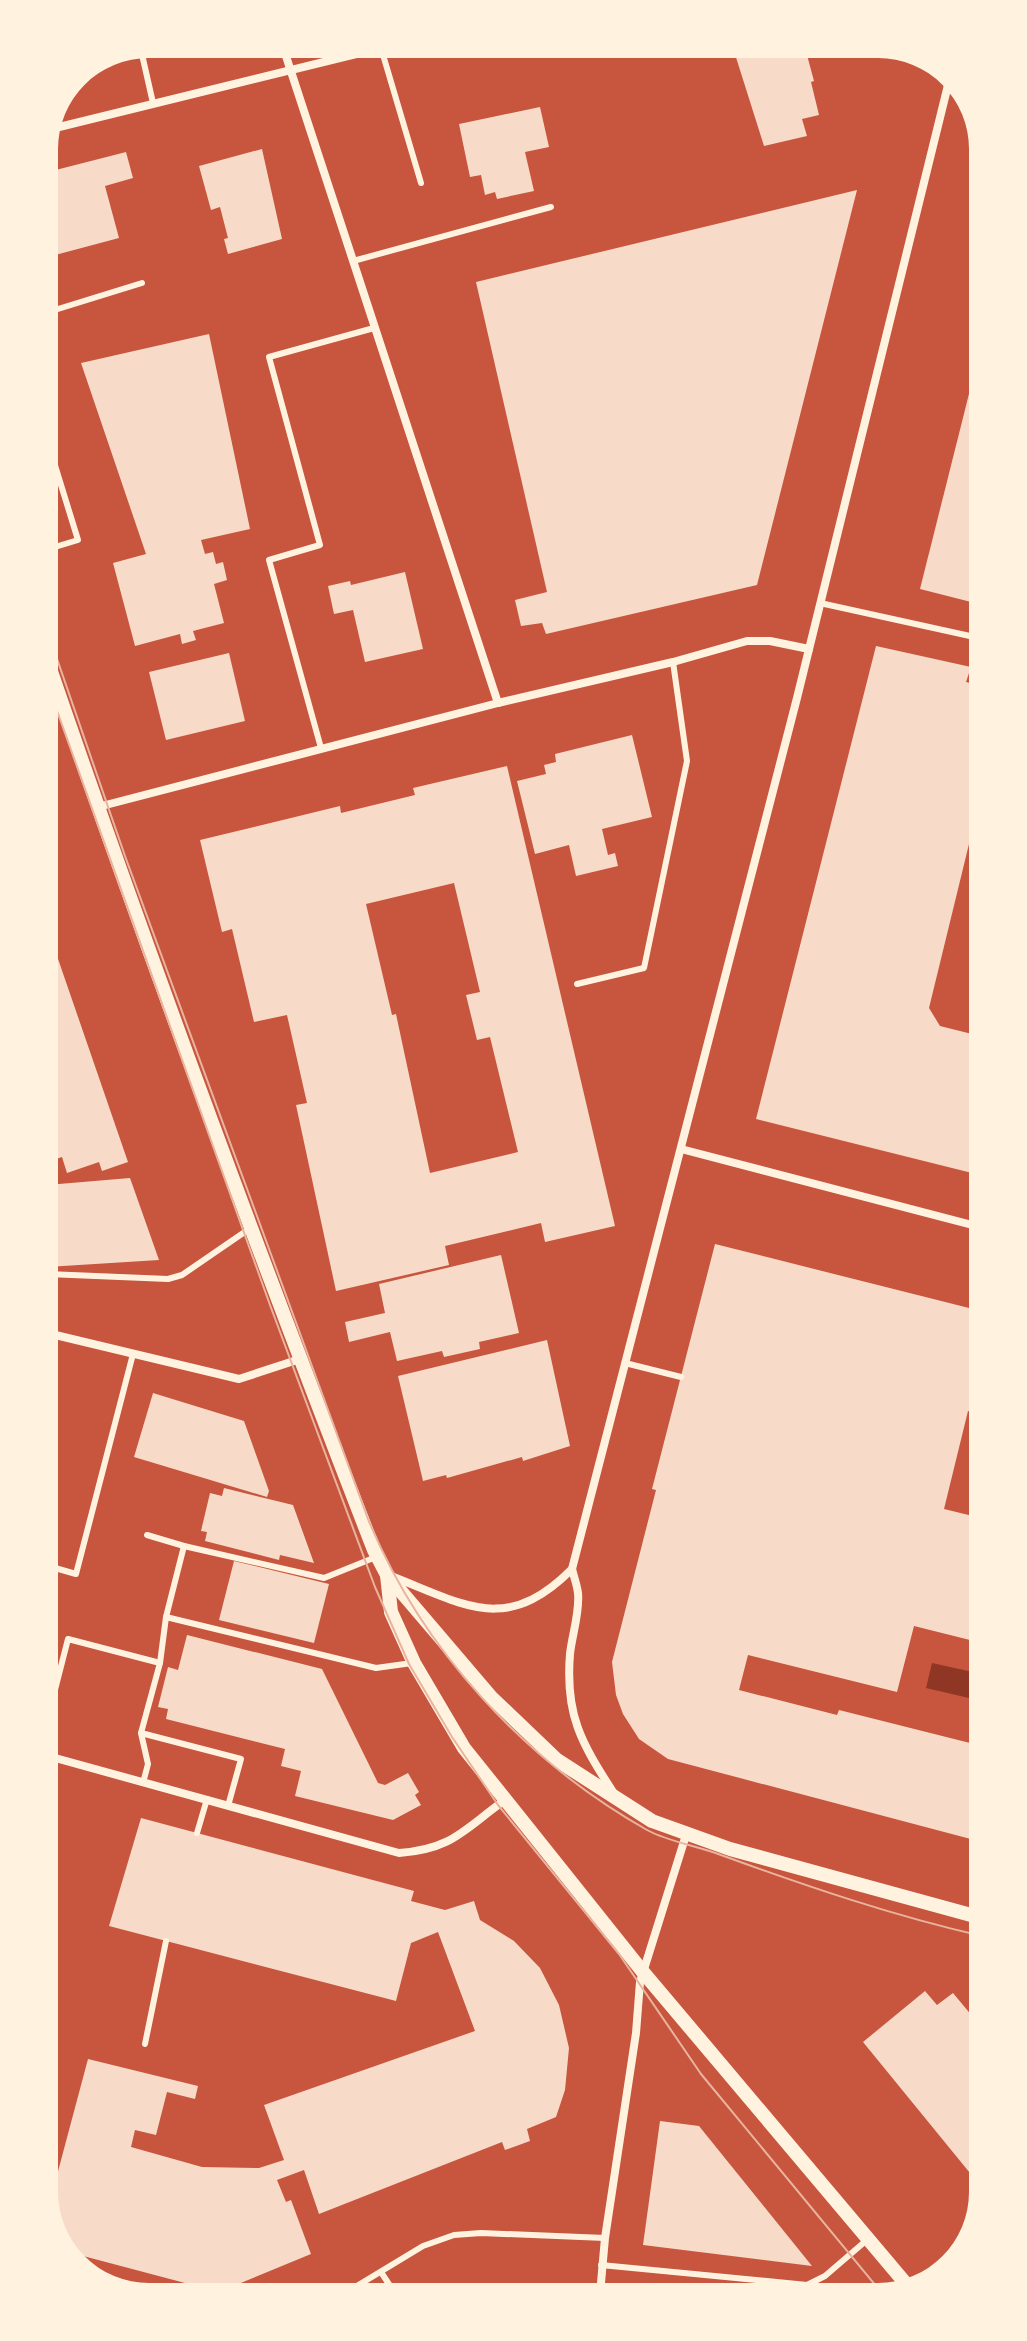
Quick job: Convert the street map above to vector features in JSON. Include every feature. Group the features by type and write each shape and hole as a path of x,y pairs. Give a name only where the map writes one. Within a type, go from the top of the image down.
{"street":[{"path":"286,58 498,703"},
{"path":"61,126 340,58"},
{"path":"618,1799 589,1756 575,1726 568,1690 579,1596 572,1569 809,649 947,90"},
{"path":"98,807 747,641 770,641 809,649"},
{"path":"58,692 300,1359 377,1557 387,1575 491,1697 557,1760 652,1821 686,1835 969,1914"},
{"path":"681,1149 969,1224"},
{"path":"58,1336 239,1379 300,1359"},
{"path":"387,1575 481,1610 518,1606 556,1585 572,1569"},
{"path":"387,1575 391,1612 414,1663 464,1748 643,1972 902,2279"},
{"path":"58,1759 399,1853 426,1851 452,1840 505,1800"},
{"path":"600,2283 643,1972 686,1835"}],"lane":[{"path":"384,58 421,183"},
{"path":"143,59 153,103"},
{"path":"353,261 551,207"},
{"path":"58,309 142,283"},
{"path":"321,748 269,560 320,545 269,357 374,328"},
{"path":"58,475 78,540 58,546"},
{"path":"820,603 969,636"},
{"path":"577,984 644,968 687,761 673,662"},
{"path":"58,1274 168,1279 182,1275 252,1228"},
{"path":"58,1569 76,1574 133,1354"},
{"path":"625,1363 681,1377"},
{"path":"147,1535 324,1578 377,1557"},
{"path":"143,1783 148,1764 141,1733 160,1663 166,1617 184,1546"},
{"path":"166,1617 376,1668 414,1663"},
{"path":"58,1678 68,1639 160,1663"},
{"path":"141,1733 241,1759 228,1806"},
{"path":"197,1833 207,1799"},
{"path":"145,2044 166,1941"},
{"path":"362,2283 423,2246 454,2235 481,2233 605,2238"},
{"path":"811,2283 825,2276 868,2239"},
{"path":"601,2265 786,2283"},
{"path":"381,2272 388,2283"}],"shaded area":[{"path":"932,1663 969,1671 969,1698 926,1688"}],"building":[{"path":"736,58 808,58 819,115 802,119 807,136 764,146"},
{"path":"540,107 549,147 525,152 534,191 497,199 495,192 485,195 481,175 470,177 459,124"},
{"path":"262,149 282,239 228,254 224,239 228,238 220,207 211,210 199,166"},
{"path":"126,152 133,178 105,186 119,238 58,254 58,169"},
{"path":"857,190 757,585 546,634 542,623 521,626 515,600 547,592 476,282"},
{"path":"209,334 250,529 201,540 205,554 213,552 216,564 223,562 227,580 214,584 224,623 193,631 196,640 182,644 180,634 135,646 113,563 146,554 81,363"},
{"path":"969,394 969,601 920,589"},
{"path":"405,572 423,649 365,662 353,610 334,614 328,586 350,581 351,585"},
{"path":"876,646 969,667 966,682 969,683 969,844 929,1008 940,1026 969,1033 969,1172 756,1119"},
{"path":"229,653 245,721 166,740 149,672"},
{"path":"632,735 652,817 602,829 608,855 615,853 618,866 576,876 569,845 535,854 517,781 546,774 544,765 556,762 555,754"},
{"path":"507,766 615,1226 545,1242 541,1223 445,1246 449,1265 336,1291 296,1105 307,1103 287,1015 254,1022 232,929 222,932 200,840 340,806 341,813 415,795 413,788","holes":["454,883 480,992 466,995 477,1040 490,1037 518,1152 430,1173 396,1014 392,1015 366,904"]},
{"path":"58,959 128,1162 102,1171 99,1162 67,1173 62,1157 58,1158"},
{"path":"130,1178 159,1260 58,1266 58,1184"},
{"path":"715,1244 969,1308 969,1411 944,1509 969,1515 969,1640 914,1626 897,1692 748,1655 739,1690 837,1715 839,1710 969,1743 969,1839 668,1759 639,1739 623,1714 616,1695 612,1662 656,1490 652,1489"},
{"path":"501,1255 519,1333 479,1342 480,1349 444,1357 442,1351 397,1361 390,1332 349,1342 345,1322 385,1313 379,1284"},
{"path":"547,1340 570,1446 523,1461 522,1457 447,1478 446,1475 423,1481 398,1376"},
{"path":"153,1393 244,1421 269,1491 267,1497 134,1457"},
{"path":"224,1488 293,1505 314,1563 280,1555 279,1560 205,1541 207,1532 201,1531 210,1493 222,1496"},
{"path":"234,1561 329,1584 314,1643 219,1620"},
{"path":"187,1635 322,1669 378,1783 385,1785 408,1773 419,1792 415,1795 421,1805 393,1820 295,1796 301,1771 281,1766 285,1749 166,1719 168,1709 158,1707 168,1667 178,1670"},
{"path":"141,1818 414,1891 411,1901 445,1910 474,1901 480,1920 514,1941 540,1968 559,2005 569,2048 565,2090 556,2117 527,2129 530,2141 505,2150 502,2142 319,2214 304,2170 277,2180 286,2202 291,2200 311,2254 241,2283 185,2283 86,2257 70,2237 63,2221 58,2171 88,2059 198,2086 195,2099 167,2092 156,2135 135,2130 131,2147 202,2167 259,2168 284,2160 264,2105 475,2031 438,1932 411,1943 396,2001 109,1926"},
{"path":"925,1991 937,2005 953,1993 969,2012 969,2172 863,2042"},
{"path":"660,2121 699,2126 812,2266 643,2245"}],"tram line":[{"path":"58,662 125,856 368,1519 390,1567 448,1657 519,1735 559,1770 647,1830 850,1900 969,1933"},
{"path":"58,713 270,1305 375,1587 409,1664 452,1737 498,1805 619,1954 701,2074 874,2283"}]}
